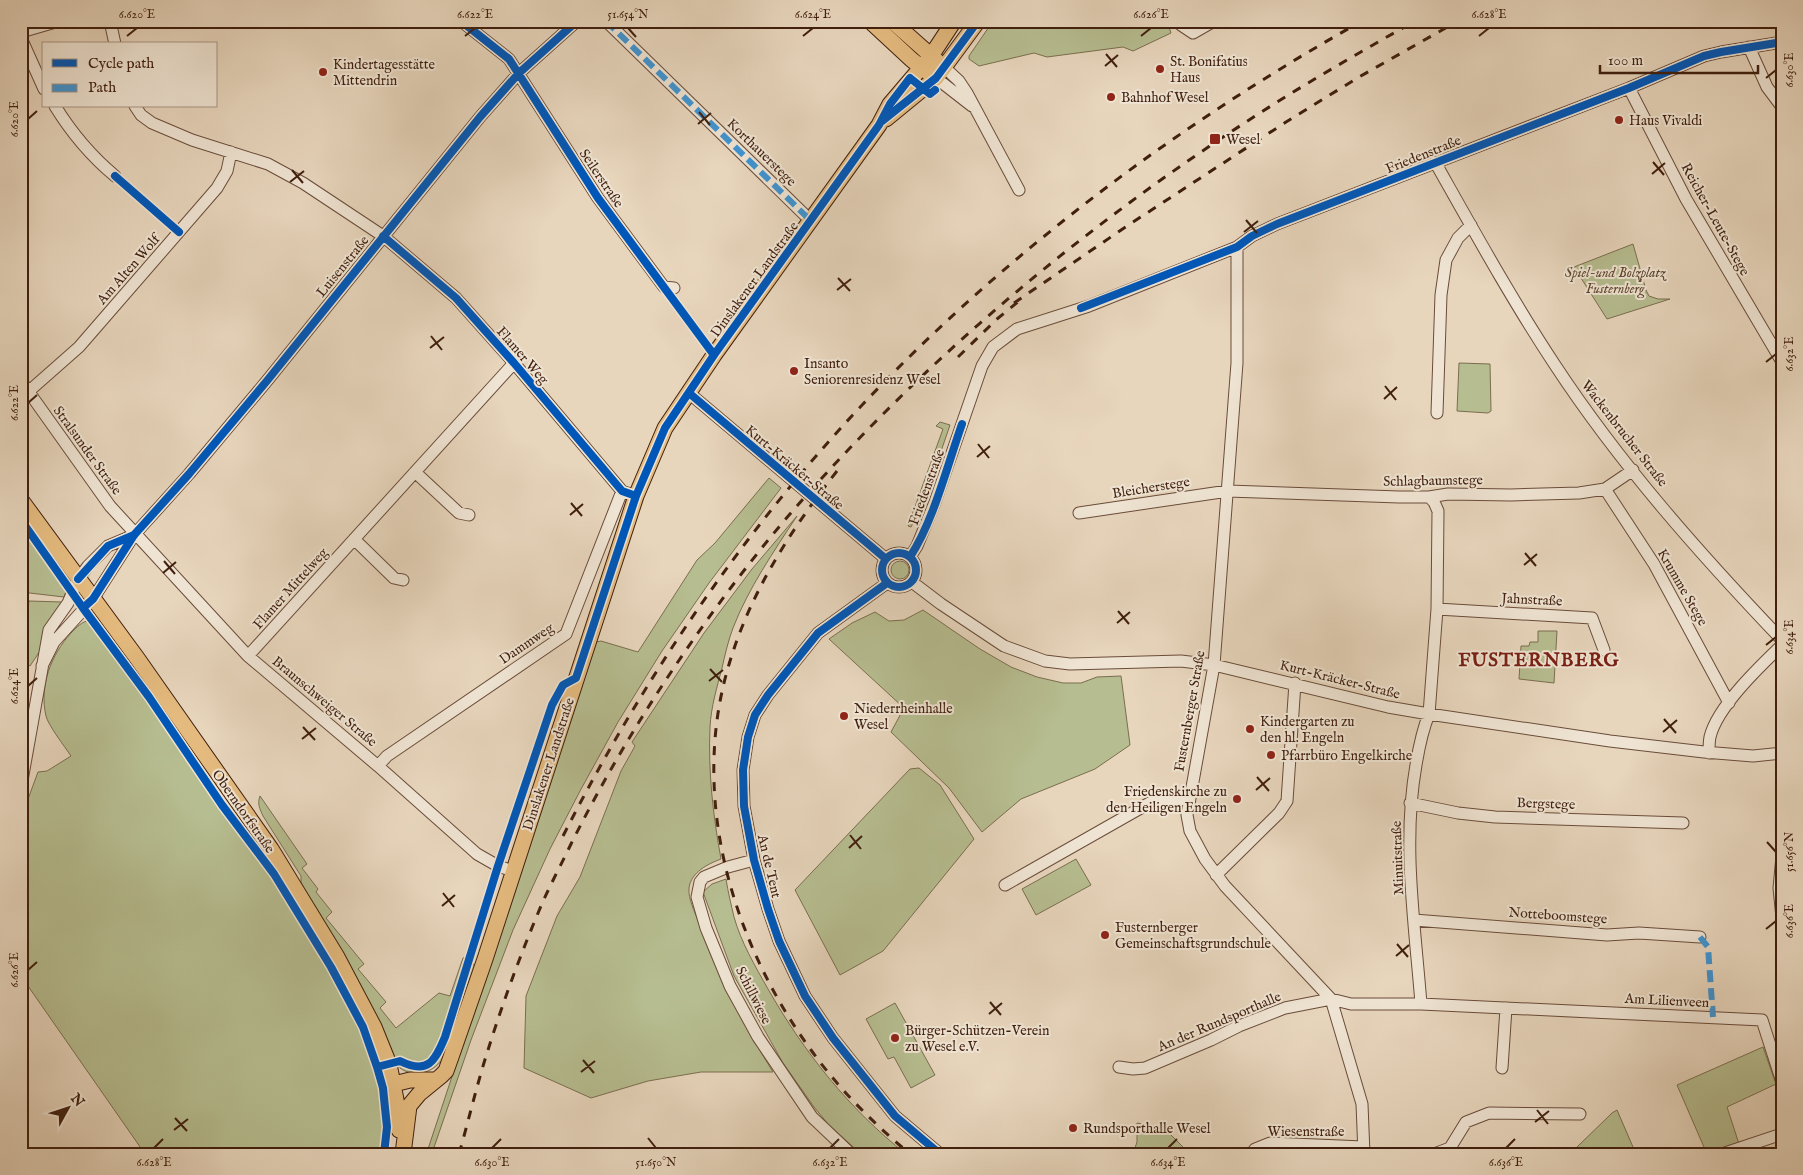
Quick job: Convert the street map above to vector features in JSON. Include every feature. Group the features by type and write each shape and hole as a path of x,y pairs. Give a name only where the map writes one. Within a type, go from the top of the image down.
{"main road":[{"path":"870,21 912,60 926,62"},
{"path":"892,21 926,62 940,73"},
{"name":"Dinslakener Landstraße","path":"401,1154 409,1106 446,1071 485,959 636,496 665,428 878,125 890,104 910,78 926,62 954,21"},
{"name":"Dinslakener Landstraße","path":"878,125 940,73 978,21"},
{"name":"Oberndorfstraße","path":"21,500 78,579 88,604 191,734 271,849 337,957 374,1027 389,1064 398,1106 401,1154"},
{"path":"394,1084 410,1080 435,1080"}],"street":[{"path":"42,84 22,38 59,21"},
{"path":"110,21 114,42"},
{"name":"Seilerstraße","path":"461,21 509,59 598,198 664,287 674,288"},
{"name":"Luisenstraße","path":"42,666 54,642 88,604 134,534 189,474 266,382 480,116 519,72 577,21"},
{"name":"Korthauerstege","path":"606,21 811,221"},
{"path":"1180,21 1181,25 1193,33 1214,21"},
{"name":"Friedenstraße","path":"910,558 932,510 982,366 993,347 1017,329 1089,306 1237,247 1252,236 1277,224 1629,88 1704,56 1782,42"},
{"path":"1750,47 1767,87 1782,106"},
{"path":"940,73 974,108 1019,190"},
{"name":"Reicher-Leute-Stege","path":"1629,88 1686,199 1782,362"},
{"path":"56,108 67,125 92,155 115,176"},
{"name":"Flamer Weg","path":"136,108 141,115 152,123 192,140 268,164 294,178 383,236 456,298 514,363 622,491"},
{"name":"Am Alten Wolf","path":"28,392 79,347 217,188 227,171 231,152"},
{"name":"Wackenbrucher Straße","path":"1435,162 1510,295 1555,366 1605,436 1679,526 1782,640"},
{"path":"1437,413 1440,295 1446,260 1458,238 1471,225"},
{"name":"Fusternberger Straße","path":"1237,247 1237,363 1214,665 1188,799 1187,815 1190,831 1216,875 1331,999 1362,1104 1364,1150"},
{"name":"Flamer Mittelweg","path":"248,656 514,363"},
{"name":"Stralsunder Straße","path":"21,381 110,506 134,534"},
{"name":"Kurt-Kräcker-Straße","path":"689,393 886,559"},
{"name":"Schlagbaumstege","path":"1228,490 1429,497 1448,494 1549,495 1605,489 1632,470"},
{"path":"415,472 459,513 469,516"},
{"name":"Krumme Stege","path":"1605,489 1654,564 1729,703"},
{"name":"Bleicherstege","path":"1079,513 1228,490"},
{"path":"622,491 636,496"},
{"name":"Dammweg","path":"378,766 387,756 566,634 622,491"},
{"path":"1429,497 1434,502 1438,511 1437,609 1430,714"},
{"name":"Luisenstraße","path":"21,786 49,630 68,603 78,579 108,546 134,534"},
{"name":"Braunschweiger Straße","path":"134,534 248,656 378,766 477,854 498,866 513,870"},
{"path":"354,540 394,578 404,580"},
{"path":"901,553 910,558 914,562 916,572 912,582 902,588 887,583 882,572 886,559 901,553"},
{"name":"Kurt-Kräcker-Straße","path":"912,582 1004,646 1046,661 1070,664 1181,661 1214,665 1295,683 1388,707 1430,714 1610,741 1709,753 1752,756 1782,753"},
{"name":"An de Tent","path":"887,583 818,633 768,695 756,716 748,737 743,770 744,806 760,884 779,941 805,996 833,1038 895,1116 940,1154"},
{"name":"Jahnstraße","path":"1437,609 1592,618 1604,650"},
{"path":"1709,753 1711,736 1729,703 1751,675 1782,645"},
{"path":"1216,875 1273,819 1287,801 1295,683"},
{"name":"Minuitstraße","path":"1421,1004 1410,861 1410,803 1423,730 1430,714"},
{"path":"1005,885 1153,801 1188,799"},
{"name":"Bergstege","path":"1410,803 1458,813 1495,817 1683,823"},
{"path":"1782,856 1779,888 1782,918"},
{"name":"Schillwiese","path":"754,860 728,867 704,877 700,882 697,897 706,928 730,986 758,1037 812,1117 851,1154"},
{"name":"Notteboomstege","path":"1414,920 1607,935 1639,933 1700,936"},
{"name":"Am Lilienveen","path":"1331,999 1351,1004 1421,1004 1762,1020 1782,1082"},
{"name":"An der Rundsporthalle","path":"1119,1066 1133,1069 1145,1068 1239,1026 1285,1008 1331,999"},
{"path":"1502,1068 1506,1008"},
{"path":"1434,1154 1451,1151 1466,1122 1489,1113 1580,1114"},
{"path":"1722,1154 1782,1134"},
{"name":"Wiesenstraße","path":"1252,1154 1255,1149 1270,1143 1364,1150"}],"green space":[{"path":"993,21 1167,21 1171,33 1133,51 1123,47 1047,57 1034,53 979,66 969,59 969,56"},
{"name":"Spiel-und Bolzplatz Fusternberg","path":"1633,244 1649,296 1658,299 1670,299 1607,319 1574,267"},
{"path":"1459,363 1490,364 1491,411 1488,413 1457,411"},
{"path":"940,422 950,425 923,504 911,527 908,526 943,429 936,426"},
{"path":"769,478 781,488 709,583 662,651 618,722 550,849 513,930 471,1040 432,1153 428,1149 596,642 601,641 638,652 697,560 715,543"},
{"path":"797,516 754,585 739,613 728,643 714,697 710,727 712,793 721,859 706,866 697,873 690,882 689,888 692,905 722,980 751,1036 773,1072 701,1072 648,1081 591,1098 524,1068 526,996 557,916 580,877 621,771 635,746 632,742 704,633 752,569"},
{"path":"21,529 62,584 66,592 64,597 21,592"},
{"path":"896,561 904,561 909,566 907,577 896,579 891,574 891,566"},
{"path":"29,601 62,602 45,628 40,651 30,666 21,660 21,648"},
{"path":"923,610 980,649 1011,667 1037,677 1063,683 1081,683 1097,677 1121,676 1130,745 1095,769 1021,799 982,832 949,788 891,732 904,708 829,639 852,623 875,612 889,621 904,620"},
{"path":"90,620 286,897 344,995 365,1037 380,1082 384,1111 381,1154 145,1154 21,976 21,818 38,772 47,771 71,756 47,720 44,693 48,671 58,651 71,633 79,625"},
{"path":"1538,631 1557,631 1554,683 1519,679 1521,646 1529,646 1530,642 1538,642"},
{"path":"919,768 940,785 974,839 883,951 840,975 795,890 910,769"},
{"path":"260,796 307,864 302,868 318,889 316,892 332,912 326,918 364,964 358,969 386,1002 380,1008 396,1028 439,993 450,996 463,958 467,956 440,1045 425,1064 416,1065 395,1061 301,887 301,876 263,816 259,804"},
{"path":"1076,859 1091,885 1036,915 1022,889"},
{"path":"726,879 734,917 744,945 768,989 797,1035 812,1057 847,1099 885,1137 906,1154 861,1154 828,1124 783,1063 734,976 703,892 712,884"},
{"path":"471,961 476,968 444,1057 435,1067 424,1072 412,1073 400,1068 400,1065 416,1070 424,1069 442,1051"},
{"name":"Bürger-Schützen-Verein zu Wesel e.V.","path":"895,1003 935,1075 911,1088 894,1057 888,1059 866,1019"},
{"path":"1763,1047 1776,1084 1727,1107 1739,1144 1707,1154 1677,1085"},
{"path":"1617,1110 1636,1154 1538,1154 1535,1149 1575,1149"},
{"path":"1137,1123 1164,1128 1183,1147 1180,1154 1133,1154 1137,1142"}],"railway":[{"path":"563,836 627,720 661,664 698,609 777,503 864,403 919,347 977,294 1037,242 1099,193 1228,102 1294,60 1362,21"},
{"path":"459,1154 484,1063 526,942 544,898 584,819 638,723 668,676 724,597 781,524 848,450 902,396 1016,292 1075,244 1199,153 1263,111 1415,21"},
{"path":"1014,303 1127,226 1286,122 1359,77 1458,21"},
{"path":"958,357 997,319 1019,301"},
{"path":"837,471 787,540 759,589 737,641 728,668 717,717 714,767 717,818 726,867 740,916 759,963 783,1008 811,1050 845,1092 870,1118 910,1154"}],"marked path":[{"path":"606,21 811,221"},
{"path":"1700,937 1708,947 1713,1017"}],"cycle path":[{"path":"461,21 509,59 598,198 714,355"},
{"path":"83,608 93,599 134,535 189,474 266,382 480,117 519,73 577,21"},
{"path":"882,121 936,78 978,21"},
{"path":"1081,308 1237,247 1252,236 1277,224 1629,88 1704,56 1782,42"},
{"path":"377,1067 400,1061 417,1067 424,1066 434,1059 438,1053 445,1037 498,866 552,705 563,685 576,678 636,496 665,428 714,355 879,125 890,104 910,78 930,94 935,90"},
{"path":"115,176 179,232"},
{"path":"383,236 456,298 514,363 622,491 636,496"},
{"path":"689,393 886,559"},
{"path":"910,557 933,510 962,424"},
{"path":"21,520 149,697 222,805 274,874 331,967 363,1027 383,1088 387,1127 384,1154"},
{"path":"78,579 108,546 134,535"},
{"path":"899,553 906,554 911,558 915,563 916,570 915,577 911,582 906,586 899,587 892,586 887,582 883,577 882,570 883,563 887,558 892,554 899,553"},
{"path":"887,583 818,633 768,695 755,715 748,737 743,770 744,806 754,860 768,909 779,941 805,996 833,1038 895,1116 940,1154"}],"place":[{"name":"St. Bonifatius Haus","path":"1160,69"},
{"name":"Kindertagesstätte Mittendrin","path":"323,72"},
{"name":"Bahnhof Wesel","path":"1111,97"},
{"name":"Haus Vivaldi","path":"1619,120"},
{"name":"Wesel","path":"1215,139"},
{"name":"Insanto Seniorenresidenz Wesel","path":"794,371"},
{"name":"Niederrheinhalle Wesel","path":"844,716"},
{"name":"Kindergarten zu den hl. Engeln","path":"1250,729"},
{"name":"Pfarrbüro Engelkirche","path":"1271,755"},
{"name":"Friedenskirche zu den Heiligen Engeln","path":"1237,799"},
{"name":"Fusternberger Gemeinschaftsgrundschule","path":"1105,935"},
{"name":"Bürger-Schützen-Verein zu Wesel e.V.","path":"895,1038"},
{"name":"Rundsporthalle Wesel","path":"1073,1128"}],"district":[{"name":"FUSTERNBERG","path":"1539,659"}]}
